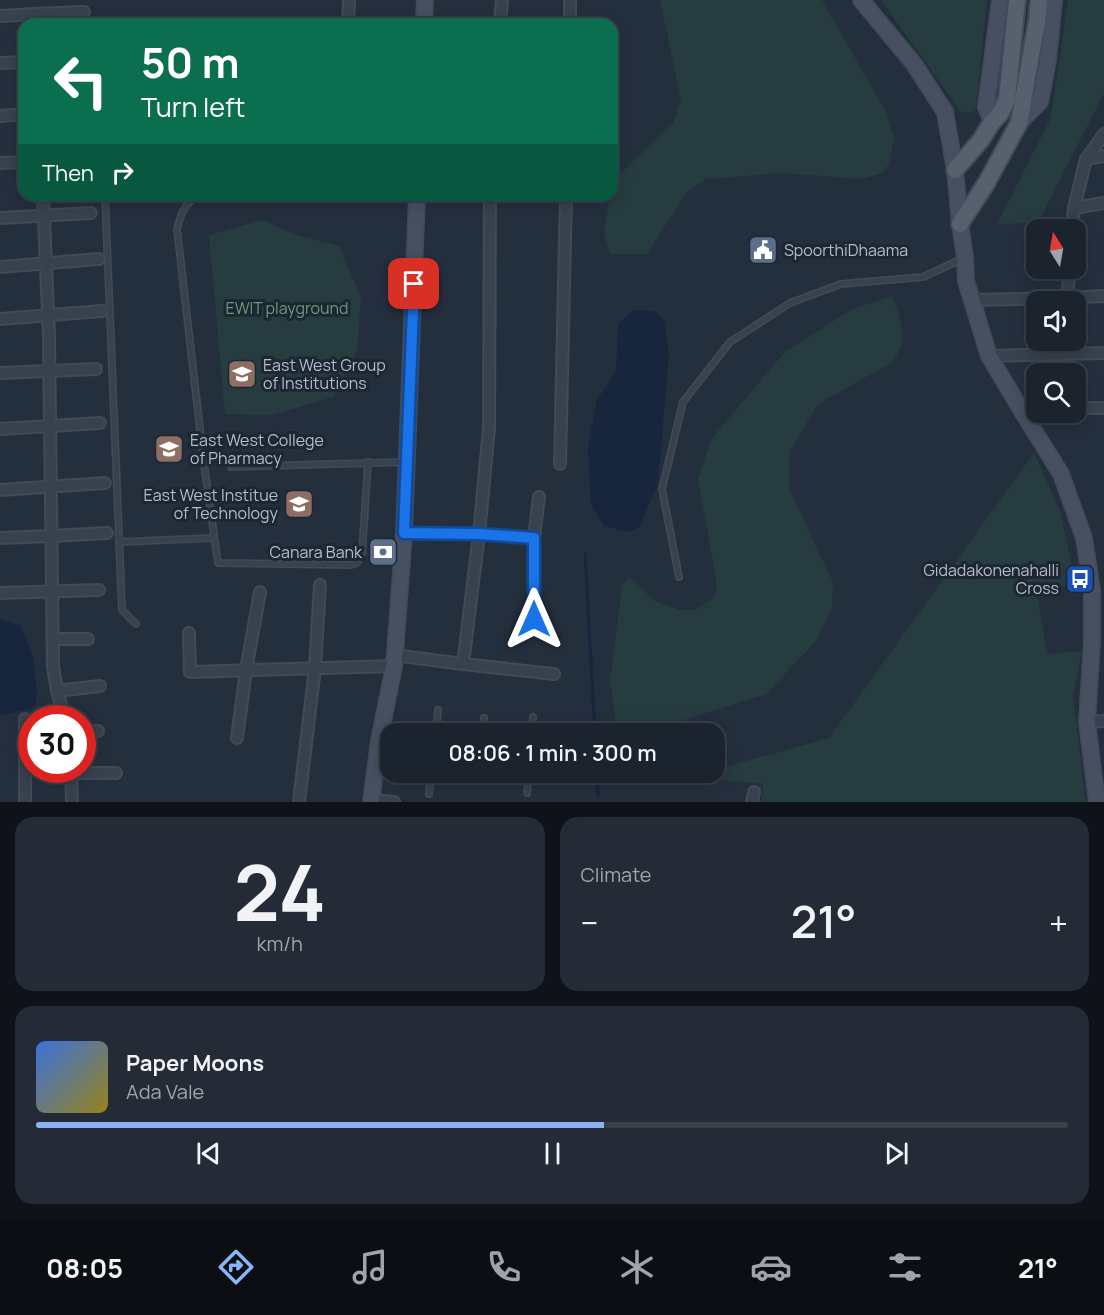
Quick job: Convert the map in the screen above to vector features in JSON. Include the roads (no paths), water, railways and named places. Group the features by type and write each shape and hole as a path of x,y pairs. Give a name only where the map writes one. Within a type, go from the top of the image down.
{"main road":[{"path":"955,170 981,140 1000,114 1007,99 1017,0"},
{"path":"960,224 987,182 1019,123 1039,0"}],"street":[{"path":"348,18 349,0"},
{"path":"424,18 425,0"},
{"path":"500,18 502,0"},
{"path":"570,0 570,18"},
{"path":"861,0 914,64 945,112 955,170 966,281 989,356 1061,474 1084,538 1092,590 1098,602 1092,641 1087,722 1097,802"},
{"path":"992,122 986,107 1000,0"},
{"path":"1019,123 1040,102 1048,60 1054,0"},
{"path":"42,18 84,12"},
{"path":"0,16 23,18"},
{"path":"0,63 18,62"},
{"path":"0,116 18,114"},
{"path":"1073,219 1086,159 1104,134"},
{"path":"1086,159 1104,156"},
{"path":"0,163 18,162"},
{"path":"43,201 48,314 53,666 61,705"},
{"path":"394,802 371,801 394,660 404,533 417,201"},
{"path":"463,664 489,428 490,201"},
{"path":"560,464 566,201"},
{"path":"1074,208 1104,202"},
{"path":"0,218 91,213"},
{"path":"0,267 99,259"},
{"path":"1086,297 1104,296"},
{"path":"972,300 1026,299"},
{"path":"0,319 102,311"},
{"path":"989,356 1104,353"},
{"path":"0,373 96,369"},
{"path":"1020,408 1026,408"},
{"path":"1086,408 1104,408"},
{"path":"0,429 100,423"},
{"path":"0,490 105,483"},
{"path":"534,619 534,538 539,497"},
{"path":"0,538 107,533"},
{"path":"404,533 479,534 534,538"},
{"path":"299,802 315,668 320,585"},
{"path":"0,593 99,590"},
{"path":"237,738 260,592"},
{"path":"189,633 190,672 315,668 394,660 463,664 554,674"},
{"path":"53,639 88,639"},
{"path":"57,691 100,686"},
{"path":"1087,722 1104,721"},
{"path":"96,772 116,773"},
{"path":"25,783 25,802"},
{"path":"71,783 72,802"}],"lane":[{"path":"105,201 122,610 136,624"},
{"path":"191,201 181,214 177,229 204,464 218,563 351,565 357,563 362,554 368,462"},
{"path":"679,577 662,489 683,402 730,342 789,303 840,284 923,277 965,257"},
{"path":"231,467 407,462"},
{"path":"119,542 214,538"},
{"path":"437,723 438,710"},
{"path":"484,717 484,723"},
{"path":"533,717 533,723"},
{"path":"429,794 430,783"},
{"path":"527,793 528,783"}],"water":[{"path":"633,310 656,311 664,320 669,354 658,484 639,527 628,532 604,526 591,506 588,447 597,400 616,372 618,324"},
{"path":"0,619 21,626 33,656 37,692 35,705 18,705 18,712 0,715"}],"waterway":[{"path":"585,554 594,723"},
{"path":"597,783 598,797"}],"place":[{"name":"SpoorthiDhaama","path":"763,250"},
{"name":"East West Group of Institutions","path":"242,374"},
{"name":"East West College of Pharmacy","path":"169,449"},
{"name":"East West Institue of Technology","path":"299,504"},
{"name":"Canara Bank","path":"383,552"},
{"name":"Gidadakonenahalli Cross","path":"1080,579"}],"park label":[{"name":"EWIT playground","path":"287,308"}]}
